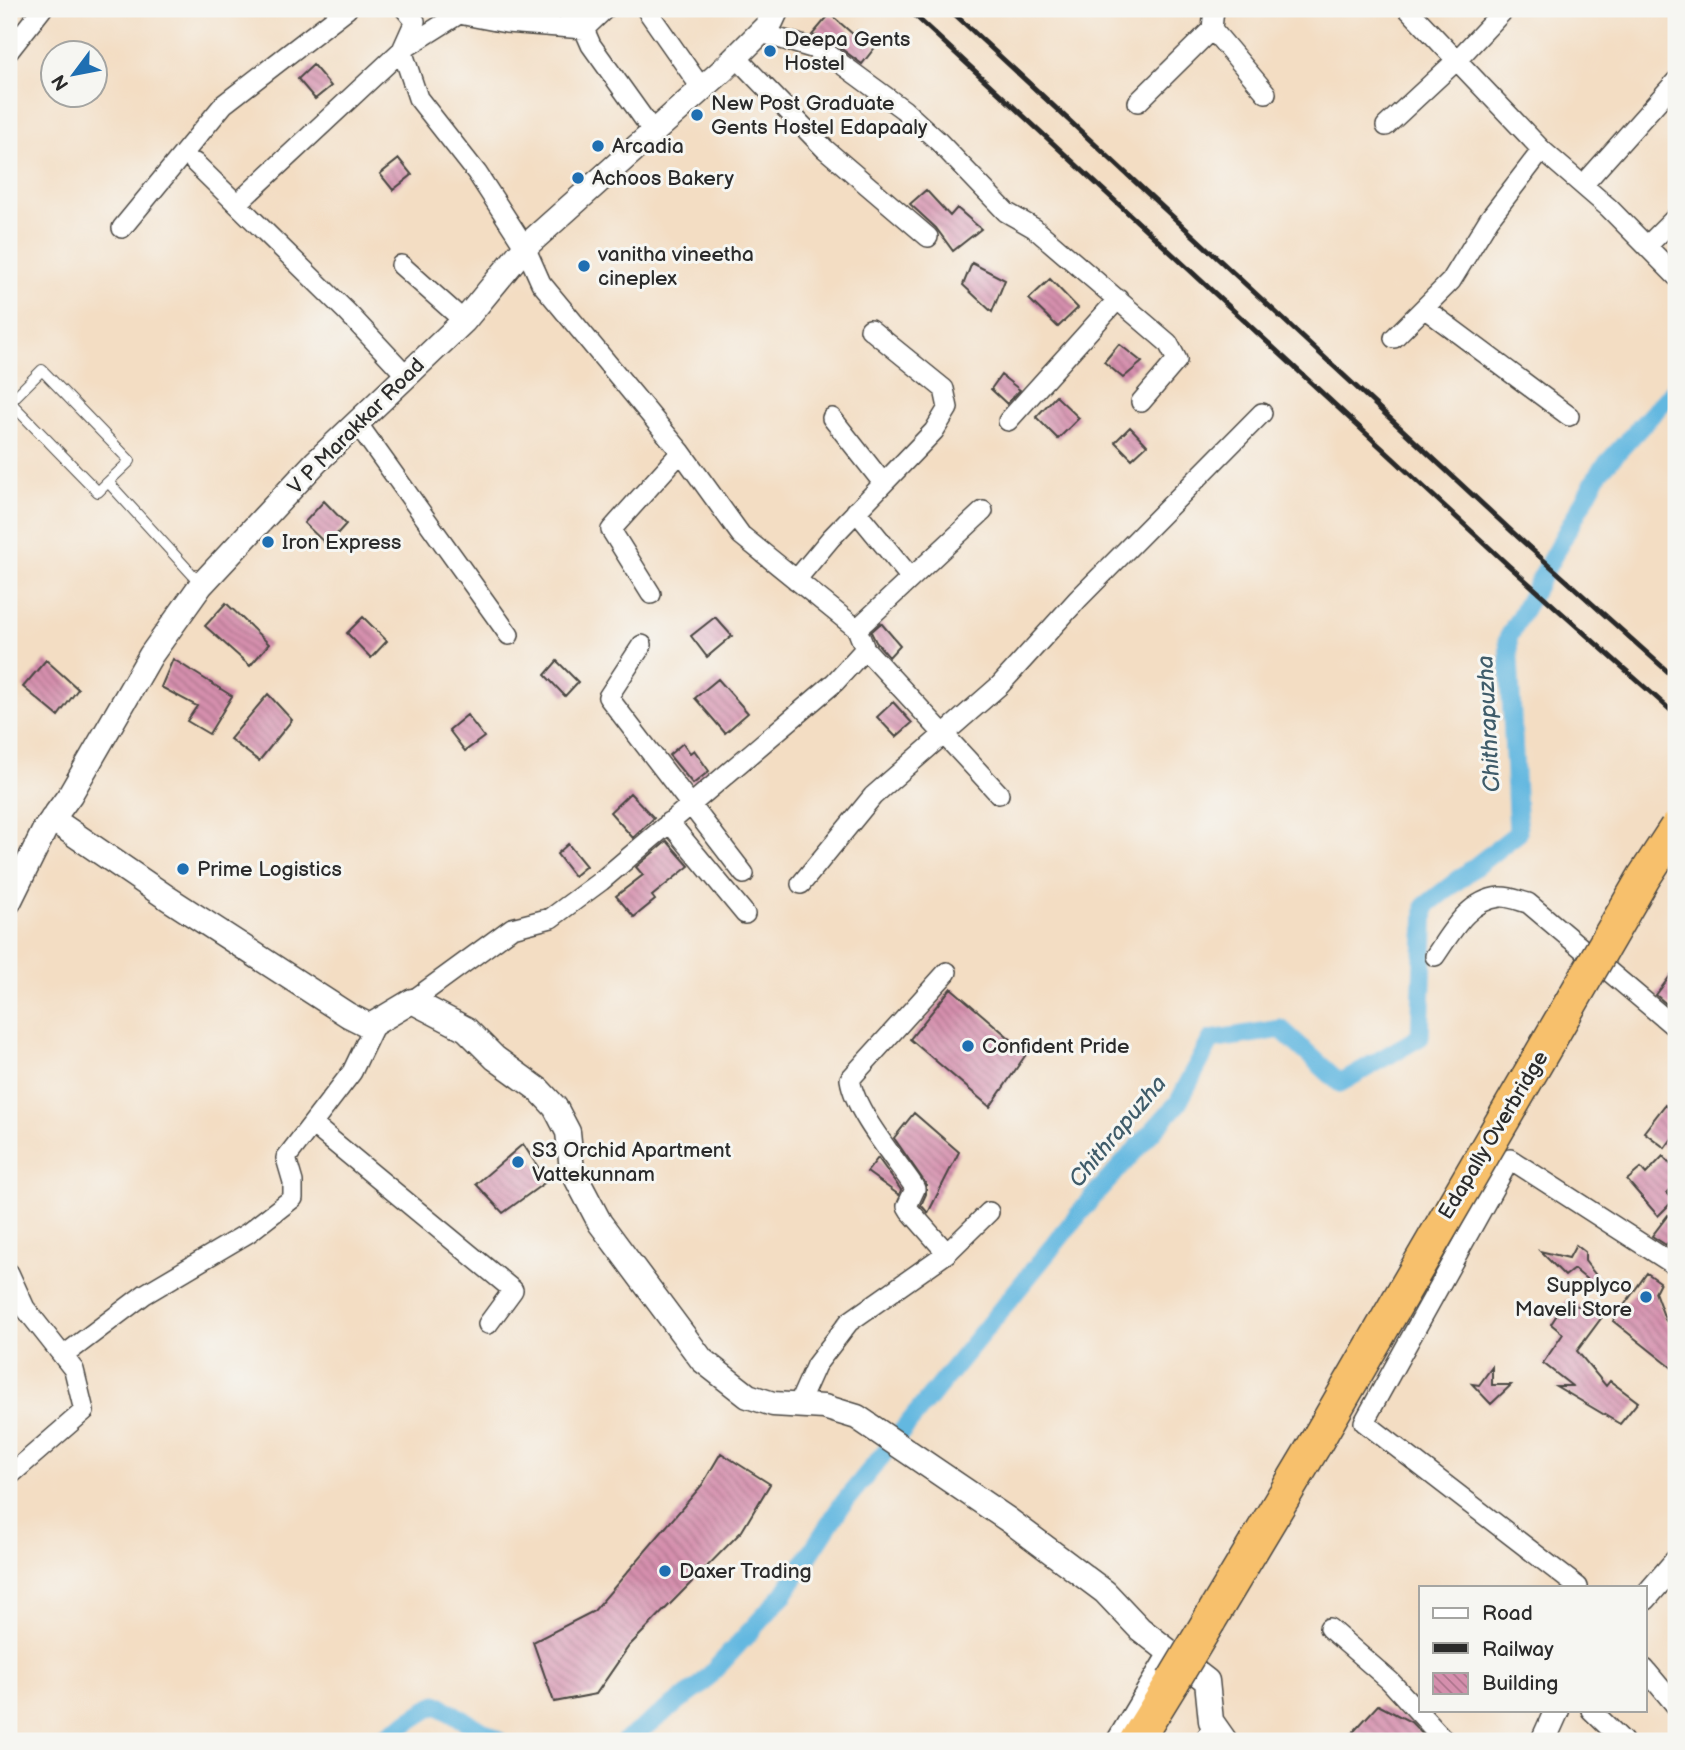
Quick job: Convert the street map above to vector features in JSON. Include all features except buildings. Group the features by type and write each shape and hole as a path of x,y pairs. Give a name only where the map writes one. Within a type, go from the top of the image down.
{"highway":[{"name":"Edapally Overbridge","path":"1136,1741 1171,1666 1209,1621 1315,1444 1618,921 1676,828"}],"street":[{"path":"9,51 42,9"},
{"path":"122,228 224,104 347,9"},
{"path":"405,9 415,21 401,50 418,98 477,173 525,247 541,283 681,452 741,535 857,629 865,649 999,794"},
{"path":"565,9 584,29 591,45 654,132"},
{"path":"237,205 401,50 459,14 506,23 584,29 605,9"},
{"path":"646,9 702,89"},
{"name":"V P Marakkar Road","path":"9,902 52,819 151,655 201,585 316,462 405,374 464,321 525,247 736,57 761,33 777,9"},
{"path":"1138,102 1212,29 1214,9"},
{"path":"1408,9 1542,150 1583,185 1676,276"},
{"path":"1386,125 1458,59 1505,9"},
{"path":"1212,29 1266,93"},
{"path":"761,33 825,52 840,62 939,142 1006,212 1034,228 1168,343 1177,358 1141,402"},
{"path":"736,57 825,149 928,237"},
{"path":"1583,185 1676,81"},
{"path":"1394,338 1451,281 1489,219 1542,150"},
{"path":"195,163 347,312 405,374"},
{"path":"1647,247 1676,218"},
{"path":"401,265 464,321"},
{"path":"1008,421 1118,299"},
{"path":"1424,308 1569,416"},
{"path":"796,580 856,511 934,431 948,408 944,389 870,329"},
{"path":"801,884 873,796 945,736 1000,685 1078,599 1262,413"},
{"path":"832,418 883,483"},
{"path":"357,423 509,635"},
{"path":"651,594 611,530 681,452"},
{"path":"856,511 911,578"},
{"path":"857,629 983,511"},
{"path":"642,645 608,697 744,874"},
{"path":"52,819 166,897 348,1015 370,1026 412,1001 512,928 551,918 601,881 835,682 865,649"},
{"path":"668,822 745,914"},
{"path":"1435,956 1455,927 1476,905 1501,897 1528,903 1676,1028"},
{"path":"947,972 850,1079 851,1089 915,1189 908,1206 910,1211 947,1253"},
{"path":"412,1001 466,1029 495,1058 539,1090 555,1107 568,1132 572,1170 600,1223 702,1360 748,1396 773,1404 799,1404 857,1417 1010,1521 1105,1592 1171,1666 1207,1681 1204,1731 1225,1741"},
{"path":"63,1356 145,1294 248,1233 293,1199 293,1182 286,1158 352,1072 376,1022"},
{"path":"312,1124 513,1290 488,1324"},
{"path":"1577,1586 1364,1422 1510,1159 1676,1266"},
{"path":"799,1404 816,1365 849,1322 947,1253 989,1212"},
{"path":"9,1273 17,1312 74,1370 84,1411 9,1476"},
{"path":"1646,1597 1676,1562"},
{"path":"1329,1628 1380,1672 1445,1741"},
{"path":"1116,1741 1171,1666"},
{"path":"1646,1671 1676,1706"},
{"path":"1543,1741 1556,1712"},
{"path":"1593,1712 1623,1741"}],"lane":[{"path":"42,370 130,461 108,482 98,492 10,402 42,370"},
{"path":"108,482 201,585"}],"waterway":[{"name":"Chithrapuzha","path":"625,1741 700,1686 784,1594 841,1506 1092,1198 1178,1103 1211,1040 1281,1029 1340,1083 1420,1037 1425,906 1518,833 1508,638 1600,471 1676,388"},
{"name":"Chithrapuzha","path":"378,1741 436,1704 499,1741"}],"railway":[{"path":"908,9 1508,565 1676,715"},
{"path":"949,9 1519,538 1676,679"}],"place":[{"name":"Deepa Gents Hostel","path":"770,51"},
{"name":"New Post Graduate Gents Hostel Edapaaly","path":"697,115"},
{"name":"Arcadia","path":"598,146"},
{"name":"Achoos Bakery","path":"578,178"},
{"name":"vanitha vineetha cineplex","path":"584,266"},
{"name":"Iron Express","path":"268,542"},
{"name":"Prime Logistics","path":"183,869"},
{"name":"Confident Pride","path":"968,1046"},
{"name":"S3 Orchid Apartment Vattekunnam","path":"518,1162"},
{"name":"Supplyco Maveli Store","path":"1646,1297"},
{"name":"Daxer Trading","path":"665,1571"}]}
